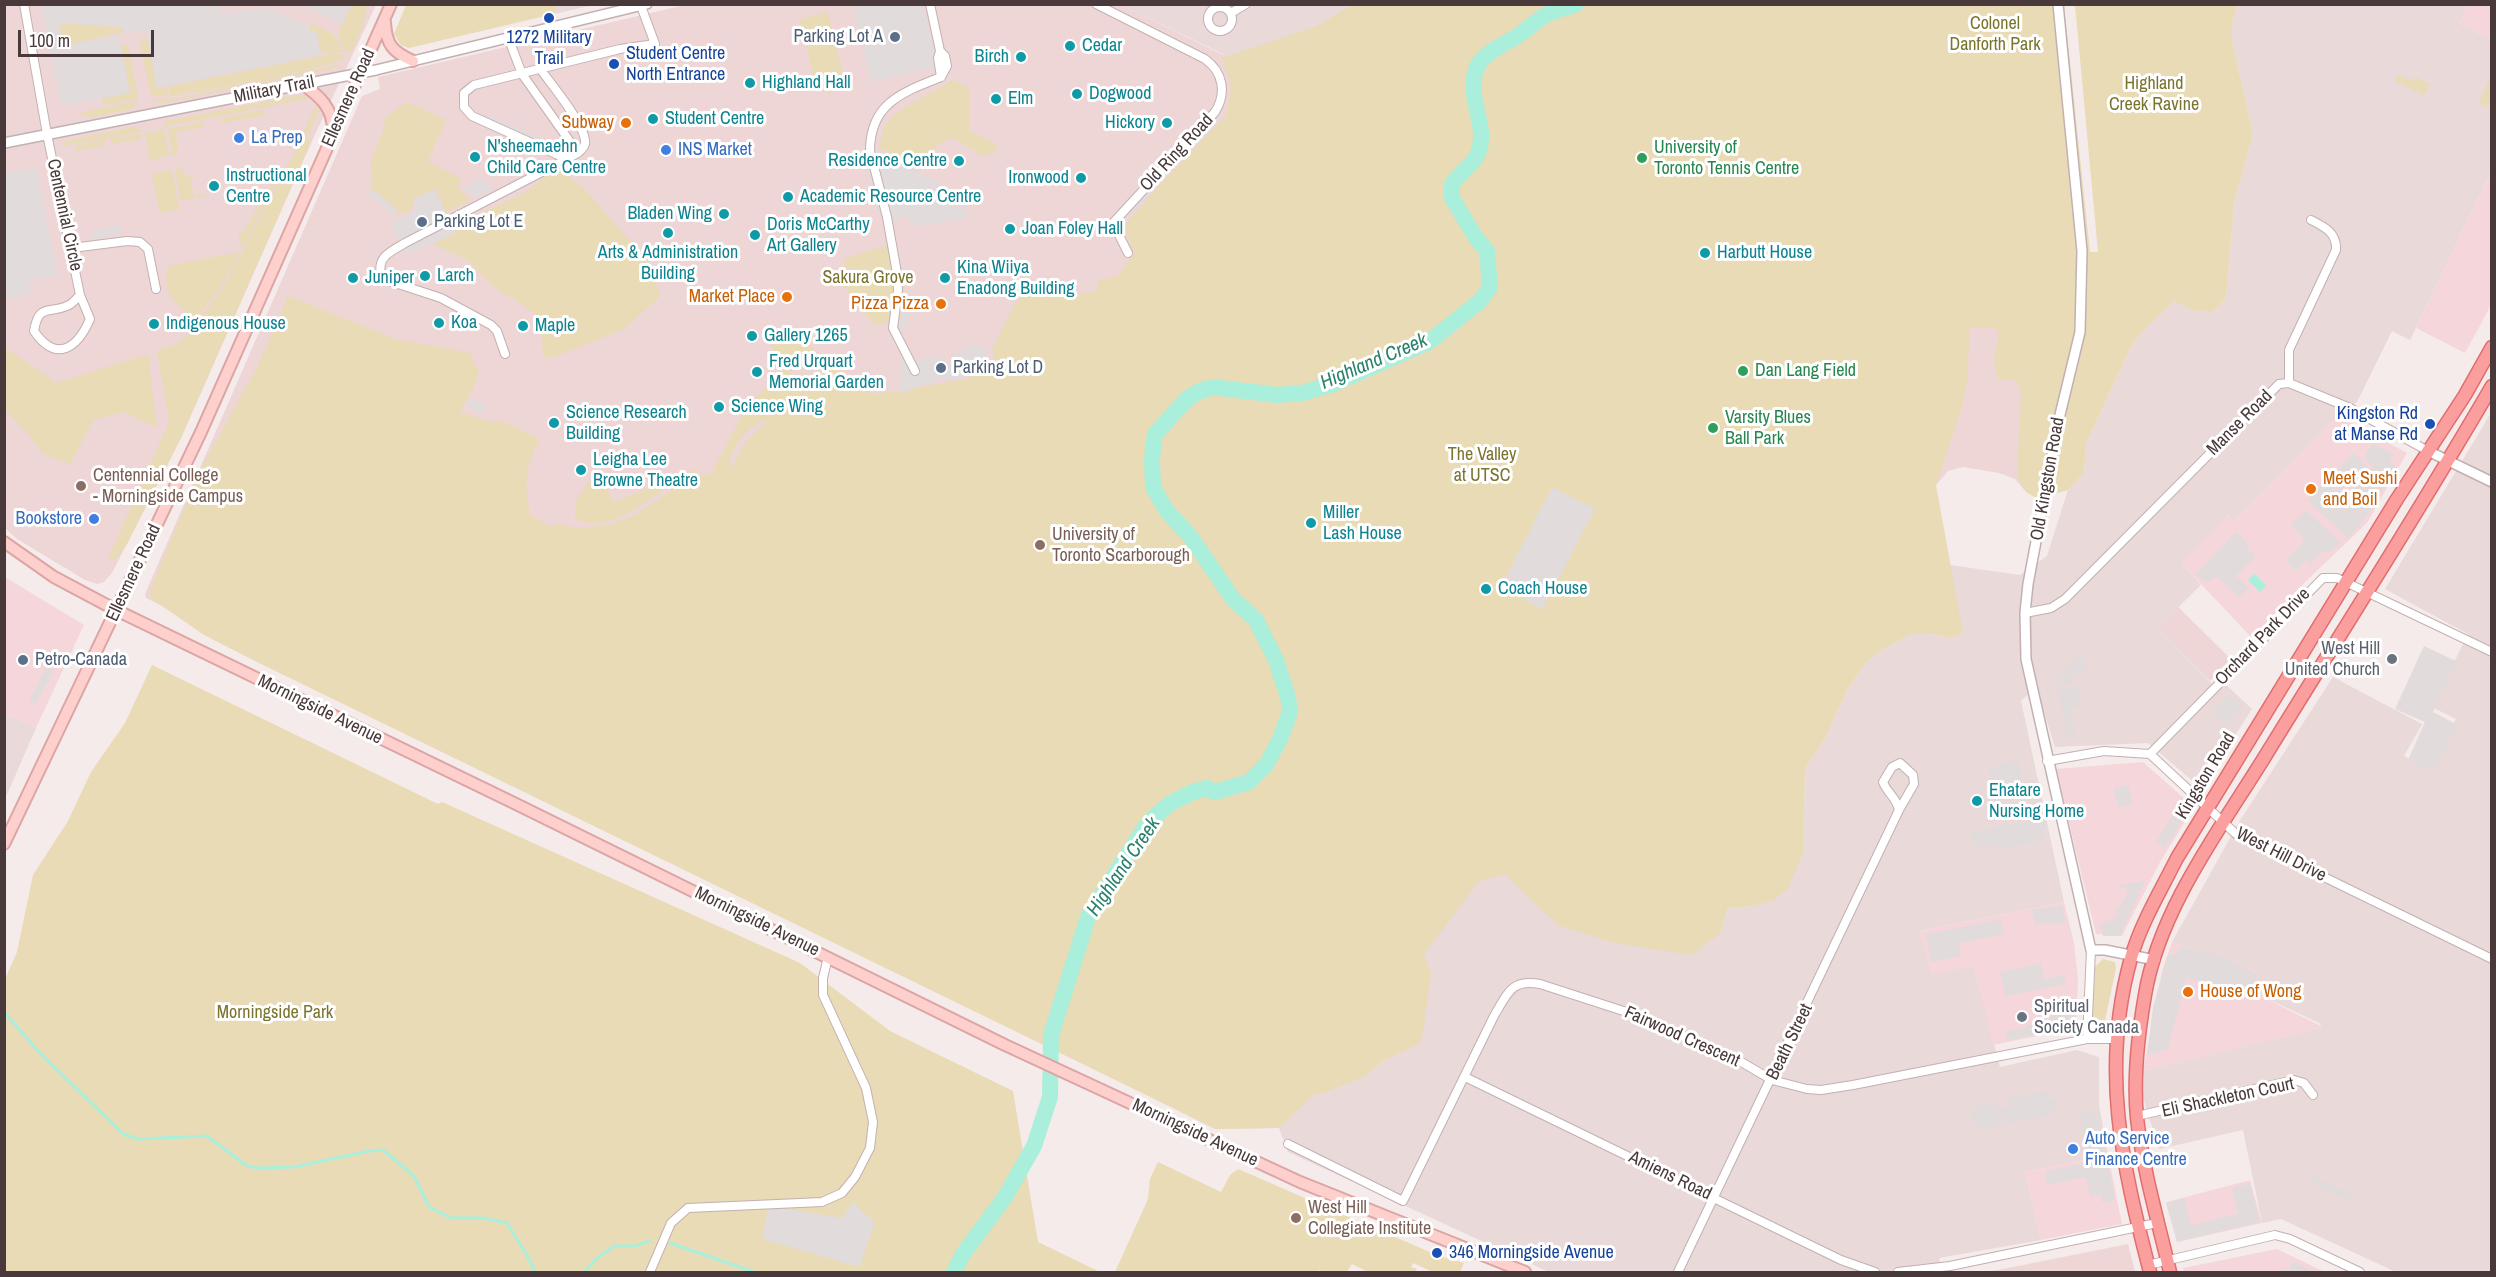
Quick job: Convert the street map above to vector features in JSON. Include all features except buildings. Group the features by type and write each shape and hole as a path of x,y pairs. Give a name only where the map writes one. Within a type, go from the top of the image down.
{"main road":[{"name":"Ellesmere Road","path":"4,844 7,826 116,610 201,432 391,4"},
{"path":"385,18 386,37 390,47 396,54 413,61"},
{"path":"302,84 317,94 327,106 333,118 333,134"},
{"name":"Kingston Road","path":"2149,1269 2124,1165 2115,1095 2116,1039 2132,956 2152,905 2177,858 2464,395 2492,346"},
{"path":"2170,1272 2143,1157 2137,1116 2137,1053 2145,992 2172,909 2492,386"},
{"name":"Morningside Avenue","path":"4,542 54,577 116,610 1005,1045 1300,1182 1525,1272"}],"street":[{"name":"Centennial Circle","path":"24,4 47,134 80,295 90,319 84,334 72,347 60,349 39,338 33,331 36,316 42,311 70,305 80,295"},
{"path":"915,371 893,328 898,290 897,268 870,151 870,142 874,127 888,103 899,95 941,77 938,58 943,53 930,4"},
{"name":"Old Ring Road","path":"1096,4 1205,58 1217,71 1222,88 1221,99 1215,112 1113,223 1128,253"},
{"path":"1231,13 1246,4"},
{"name":"Old Kingston Road","path":"2058,4 2082,251 2080,332 2059,419 2028,584 2025,648 2028,673 2091,950 2087,1039"},
{"name":"Military Trail","path":"4,143 361,73 644,5"},
{"path":"567,159 472,116 464,106 464,93 472,86 620,49 655,44 644,5"},
{"path":"508,37 522,74 578,153"},
{"path":"505,354 496,331 491,325 441,298 390,283 381,274 379,265 385,255 402,245 567,159 583,147 585,134 541,70"},
{"path":"2289,383 2289,350 2336,250 2335,239 2330,232 2311,220"},
{"path":"72,248 141,242 148,249 156,289"},
{"name":"Manse Road","path":"2025,613 2051,608 2065,599 2279,384 2289,383 2350,408 2428,451 2492,482"},
{"name":"Orchard Park Drive","path":"2150,754 2323,578 2332,576 2346,582 2492,652"},
{"path":"2048,761 2104,751 2150,754"},
{"name":"West Hill Drive","path":"2150,754 2223,824 2239,835 2492,959"},
{"name":"Beath Street","path":"1678,1272 1772,1080 1899,810 1914,784 1913,775 1900,763 1886,773 1883,782 1897,801 1899,810"},
{"path":"2091,950 2105,950 2155,960"},
{"path":"650,1272 667,1229 675,1218 688,1208 822,1202 842,1193 864,1162 872,1140 873,1122 866,1088 823,995 823,978 828,957"},
{"name":"Fairwood Crescent","path":"1288,1144 1403,1201 1494,1016 1507,995 1517,985 1524,982 1540,984 1642,1017 1743,1063 1772,1080 1795,1087 1821,1090 2087,1039"},
{"path":"2087,1039 2116,1039"},
{"name":"Amiens Road","path":"1465,1077 1841,1260 1875,1272"},
{"name":"Eli Shackleton Court","path":"2137,1116 2294,1080 2304,1083 2313,1095"},
{"path":"1898,1272 1951,1269 2157,1223"},
{"path":"2149,1269 2167,1260 2275,1235 2290,1239 2360,1272"}],"shaded area":[{"name":"The Valley at UTSC","path":"689,4 1122,5 1284,85 1372,4 2050,62 2026,492 2015,479 1999,473 1963,467 1948,471 1936,485 1898,591 1520,869 1479,881 1325,1084 1279,1128 1215,1129 146,598 145,594 362,96 380,89 378,77"},
{"name":"Parking Lot A","path":"863,4 923,5 938,66 871,82 853,7"},
{"path":"5,5 376,5 312,141 181,438 112,573 104,582 97,584 85,580 17,539 5,528"},
{"path":"41,5 219,5 222,15 264,7 307,25 310,31 316,31 321,55 157,88 146,29 124,33 121,27 62,23 59,26 66,45 119,35 130,93 61,106"},
{"path":"301,5 352,5 343,24"},
{"path":"558,5 593,5 554,14"},
{"path":"1122,5 1370,5 1274,96 1221,53"},
{"path":"2238,5 2468,5 2459,23 2491,40 2491,75 2480,103 2491,108 2491,172 2410,340 2392,331 2357,402 2338,416 2234,522 2228,515 2182,564 2201,585 2157,628 2217,689 2223,682 2252,709 2201,788 2148,743 2055,747 2036,687 2021,701 2064,902 1919,931 1954,968 1974,966 2000,1067 2077,1050 2099,1057 2099,1105 2108,1155 2025,1172 2041,1240 1939,1258 1942,1272 1549,1272 1288,1152 1279,1128 1325,1084 1365,1076 1383,1061 1418,1043 1416,932 1488,859 1720,933 1728,908 1752,906 1803,853 1805,769 1826,737 1847,690 1865,664 1877,653 1911,634 1931,634 1952,638 1962,633 1950,565 2020,575 2047,556 2068,490 2084,473 2086,444 2131,346 2174,301 2212,313 2226,298 2234,203 2253,134 2232,40 2232,24"},
{"path":"2468,5 2491,5 2491,40 2459,23"},
{"path":"1212,110 1221,119 1130,215 1121,207"},
{"path":"492,116 544,140 549,147 486,117"},
{"path":"862,143 941,184 938,191 956,200 964,200 967,218 920,226 900,215 896,223 879,215"},
{"path":"36,167 57,275 29,280 31,294 5,300 5,173"},
{"path":"2491,172 2491,305 2465,353 2416,328"},
{"path":"480,179 494,188 478,198 463,189"},
{"path":"372,189 397,209 393,215 367,194"},
{"name":"Parking Lot E","path":"435,189 456,233 407,255 391,224 416,209 412,200"},
{"path":"121,225 122,234 93,239 91,231"},
{"path":"903,311 911,314 905,331 896,328"},
{"name":"Parking Lot D","path":"974,343 977,348 981,345 988,352 984,355 989,360 973,376 969,372 961,379 940,379 899,394 901,360 945,357 946,363 954,361 954,355"},
{"path":"470,397 486,406 481,414 466,405"},
{"path":"2491,413 2491,1272 2396,1272 2281,1219 2262,1223 2243,1130 2159,1149 2141,1091 2143,1071 2322,1027 2319,1023 2251,991 2259,972 2172,942 2239,822 2333,677 2422,724 2404,756 2432,769 2456,719 2432,707 2468,634 2385,589"},
{"path":"2338,416 2407,453 2367,523 2300,587 2252,638 2181,563 2228,515 2235,521"},
{"path":"2372,444 2394,454 2389,461 2396,468 2361,524 2348,538 2307,500 2354,453 2366,465 2339,492 2334,488 2333,490 2351,506 2347,500 2367,467 2375,469 2364,458"},
{"path":"1552,487 1595,509 1542,610 1502,585"},
{"path":"2306,510 2340,543 2330,552 2323,551 2311,564 2306,560 2296,571 2285,560 2305,540 2290,525"},
{"path":"2236,532 2247,543 2247,548 2255,557 2236,576 2249,588 2238,597 2218,577 2207,582 2195,575"},
{"path":"2255,574 2266,586 2260,592 2248,580"},
{"path":"5,577 84,625 36,728 5,714"},
{"path":"2178,607 2231,659 2210,681 2157,628"},
{"path":"2424,646 2456,661 2433,712 2456,724 2434,772 2408,760 2425,722 2395,709"},
{"path":"2084,658 2086,672 2073,674 2074,682 2060,686 2059,680 2074,659"},
{"path":"46,666 54,670 36,704 29,701"},
{"path":"2078,685 2083,705 2070,709 2076,736 2068,738 2058,691"},
{"path":"2230,695 2242,707 2226,724 2213,711"},
{"path":"5,714 36,728 5,799"},
{"path":"2018,760 2022,782 1994,790 1989,768"},
{"path":"2143,762 2194,807 2160,862 2122,936 2096,934 2056,769"},
{"path":"2128,785 2133,804 2118,807 2113,788"},
{"path":"2183,798 2193,804 2165,848 2156,842"},
{"path":"2041,799 2045,816 2025,820 2023,807"},
{"path":"2045,818 2047,825 2042,835 2043,841 1999,849 1998,845 1973,846 1971,833"},
{"path":"2145,881 2120,936 2103,936 2100,924 2117,917 2115,903 2119,908 2129,890 2117,885"},
{"path":"2064,902 2074,943 2078,979 2076,1028 1993,1045 1974,966 1931,974 1919,931"},
{"path":"2062,905 2066,923 2054,925 2053,922 2035,925 2032,910"},
{"path":"2001,919 2004,934 1959,943 1961,956 1931,962 1926,934"},
{"path":"2172,942 2260,972 2251,991 2323,1027 2143,1071 2162,971"},
{"path":"2180,946 2216,955 2258,974 2251,993 2186,978 2168,1049 2147,1055 2153,1007 2167,957 2177,953"},
{"path":"2041,963 2044,979 2064,975 2066,984 2005,996 2000,972"},
{"path":"2069,1000 2075,1024 2070,1025 2070,1029 2007,1040 2006,1032 2047,1021 2054,1016 2051,1004"},
{"path":"2046,1091 2048,1100 2055,1098 2057,1106 2052,1108 2053,1114 2003,1125 2001,1117 1997,1118 1998,1125 1978,1129 1977,1124 1973,1125 1970,1114 1974,1113 1973,1107 1994,1103 1996,1110 2012,1106 2010,1098"},
{"path":"2099,1111 2103,1155 2085,1157 2081,1113"},
{"path":"2108,1155 2122,1224 2041,1240 2025,1172"},
{"path":"2107,1158 2115,1200 2102,1203 2101,1194 2090,1196 2086,1177 2047,1185 2045,1171"},
{"path":"2315,1177 2352,1195 2349,1201 2312,1183"},
{"path":"2250,1180 2262,1223 2177,1242 2167,1202"},
{"path":"2250,1183 2260,1222 2177,1242 2166,1203 2184,1198 2191,1225 2238,1214 2232,1188"},
{"path":"853,1202 875,1223 859,1267 762,1239 768,1209 788,1209 842,1218"},
{"path":"2128,1244 2135,1272 1988,1272"},
{"path":"2277,1249 2325,1272 2184,1272 2183,1268"},
{"path":"2293,1261 2316,1272 2276,1272 2289,1268"}],"green space":[{"path":"406,4 558,5 554,14 409,48 401,45 394,34"},
{"path":"352,5 367,5 357,39 352,50 347,52 337,39 340,35 340,27"},
{"name":"The Valley at UTSC","path":"1352,5 2064,5 2090,252 2098,252 2075,5 2238,5 2232,24 2232,40 2253,134 2234,203 2226,298 2212,313 2199,309 2198,312 2174,301 2143,331 2131,346 2086,444 2084,473 2068,490 2038,499 2026,492 2017,475 2021,393 2016,380 1998,379 1994,363 1999,333 1994,328 1970,328 1967,380 1962,407 1936,485 1963,633 1952,638 1931,634 1911,634 1877,653 1865,664 1847,690 1826,737 1805,769 1803,853 1788,888 1774,900 1752,906 1728,908 1720,933 1692,955 1614,943 1558,925 1504,874 1479,881 1424,954 1431,975 1423,1032 1418,1044 1383,1061 1366,1076 1324,1093 1315,1094 1279,1128 1216,1129 257,662 204,635 152,599 150,591 201,468 258,366 288,296 395,339 470,353 479,372 472,391 460,412 494,423 500,420 540,439 528,468 527,493 530,515 552,527 557,524 577,528 610,525 638,513 681,484 712,472 744,411 776,376 782,373 786,364 791,371 790,376 794,383 808,391 816,390 805,387 799,380 802,374 828,376 859,391 877,394 967,379 996,357 991,351 1017,301 1034,289 1064,286 1067,297 1097,291 1097,281 1118,276 1135,252 1123,227 1164,180 1226,116 1231,84 1222,58 1317,26","holes":["770,419 746,442 730,471 732,453 741,438 754,426"]},
{"path":"828,12 844,81 838,90 829,93 820,90 815,83 800,19"},
{"path":"62,23 121,27 124,32 66,45 59,26"},
{"path":"311,23 317,26 317,30 319,26 324,29 325,34 327,30 331,32 343,52 321,53 316,31 310,31"},
{"path":"147,37 157,88 166,86 168,96 151,96 140,46 143,38"},
{"path":"121,44 128,46 138,99 103,105 102,98 130,93"},
{"path":"331,54 345,55 345,57 336,62 292,73 170,96 169,86"},
{"path":"337,65 341,67 164,103 152,99 180,98"},
{"path":"2398,75 2413,81 2415,77 2430,84 2424,95 2395,81"},
{"path":"2491,75 2491,108 2479,103"},
{"path":"953,80 970,89 969,130 998,145 995,152 983,156 953,138 937,145 931,153 925,170 879,148 884,127 898,112"},
{"path":"299,95 312,98 162,127 166,121"},
{"path":"138,101 131,109 89,118 88,115 82,116 81,112"},
{"path":"407,102 446,120 428,161 463,180 456,187 467,196 469,201 446,213 435,189 413,199 415,204 409,212 398,214 397,209 372,189 371,161 385,126 382,120"},
{"path":"316,105 319,111 306,139 311,142 181,438 127,544 114,561 108,559 169,422 157,350 180,343 221,291 289,164"},
{"path":"263,110 264,115 222,123 221,118"},
{"path":"203,122 204,127 176,132 178,155 173,156 168,129"},
{"path":"133,127 145,131 64,146 64,142 71,140"},
{"path":"164,129 169,156 150,160 145,133"},
{"path":"141,134 141,139 112,144 111,139"},
{"path":"105,140 106,145 77,151 76,146"},
{"path":"559,167 587,192 649,263 660,296 624,329 552,358 543,357 542,336 535,313 491,285 468,260 432,244 455,233 453,226 521,195"},
{"path":"182,168 184,177 197,174 190,178 194,197 206,193 207,196 180,201 175,169"},
{"path":"172,170 179,209 160,213 152,174"},
{"path":"274,179 277,181 242,249 238,233 244,232"},
{"name":"Sakura Grove","path":"888,245 895,295 889,320 881,325 874,324 840,282 846,258"},
{"path":"240,252 217,293 195,318 172,298 167,285 167,268 172,265"},
{"path":"780,333 780,339 784,340 800,335 806,336 817,359 826,360 851,382 825,371 793,368 795,366 805,367 790,365 807,365 789,363 800,361 808,363 800,360 775,364 771,341 775,335"},
{"path":"4,347 57,383 148,354 157,428 123,412 94,420 70,464 43,454 5,409"},
{"path":"700,469 614,519 588,523 575,519 576,502 589,481 596,483 599,490 607,487 613,502"},
{"name":"Morningside Park","path":"152,665 438,804 442,802 800,963 890,1031 1013,1091 1038,1242 1100,1272 5,1272 5,979 17,952 33,875 68,821 91,772 125,723"},
{"path":"2103,959 2115,962 2116,968 2103,1030 2093,1030 2095,967"},
{"path":"1158,1162 1221,1192 1230,1175 1238,1169 1432,1253 1431,1255 1438,1258 1439,1256 1464,1263 1460,1272 1433,1272 1413,1263 1411,1267 1417,1269 1415,1272 1368,1272 1352,1264 1347,1272 1319,1270 1318,1272 1115,1272 1148,1199 1150,1179"}],"waterway":[{"name":"Highland Creek","path":"954,1272 963,1254 1005,1197 1034,1146 1050,1097 1051,1035 1089,914 1147,824 1169,804 1193,792 1207,788 1215,792 1249,782 1266,765 1280,739 1290,712 1288,697 1276,660 1256,620 1233,599 1190,536 1166,510 1153,487 1152,458 1155,434 1188,398 1200,391 1213,387 1277,395 1302,393 1333,384 1429,342 1480,301 1490,287 1487,251 1476,238 1452,198 1452,184 1473,162 1480,146 1481,131 1473,82 1475,73 1482,59 1495,49 1521,34 1546,15 1576,4"},
{"path":"4,1012 39,1052 123,1134 138,1139 207,1136 247,1166 258,1168 294,1167 383,1150 414,1176 429,1207 451,1218 483,1218 507,1223 535,1272"},
{"path":"584,1272 596,1259 614,1246 634,1246 650,1241"},
{"path":"670,1243 754,1272"}],"place":[{"name":"1272 Military Trail","path":"549,18"},
{"name":"Parking Lot A","path":"895,37"},
{"name":"Cedar","path":"1070,46"},
{"name":"Birch","path":"1021,57"},
{"name":"Student Centre North Entrance","path":"614,64"},
{"name":"Highland Hall","path":"750,83"},
{"name":"Dogwood","path":"1077,94"},
{"name":"Elm","path":"996,99"},
{"name":"Student Centre","path":"653,119"},
{"name":"Subway","path":"626,123"},
{"name":"Hickory","path":"1167,123"},
{"name":"La Prep","path":"239,138"},
{"name":"INS Market","path":"666,150"},
{"name":"N'sheemaehn Child Care Centre","path":"475,157"},
{"name":"University of Toronto Tennis Centre","path":"1642,158"},
{"name":"Residence Centre","path":"959,161"},
{"name":"Ironwood","path":"1081,178"},
{"name":"Instructional Centre","path":"214,186"},
{"name":"Academic Resource Centre","path":"788,197"},
{"name":"Bladen Wing","path":"724,214"},
{"name":"Parking Lot E","path":"422,222"},
{"name":"Joan Foley Hall","path":"1010,229"},
{"name":"Arts & Administration Building","path":"668,233"},
{"name":"Doris McCarthy Art Gallery","path":"755,235"},
{"name":"Harbutt House","path":"1705,253"},
{"name":"Larch","path":"425,276"},
{"name":"Juniper","path":"353,278"},
{"name":"Kina Wiiya Enadong Building","path":"945,278"},
{"name":"Market Place","path":"787,297"},
{"name":"Pizza Pizza","path":"941,304"},
{"name":"Koa","path":"439,323"},
{"name":"Indigenous House","path":"154,324"},
{"name":"Maple","path":"523,326"},
{"name":"Gallery 1265","path":"752,336"},
{"name":"Parking Lot D","path":"941,368"},
{"name":"Dan Lang Field","path":"1743,371"},
{"name":"Fred Urquart Memorial Garden","path":"757,372"},
{"name":"Science Wing","path":"719,407"},
{"name":"Science Research Building","path":"554,423"},
{"name":"Kingston Rd at Manse Rd","path":"2430,424"},
{"name":"Varsity Blues Ball Park","path":"1713,428"},
{"name":"Leigha Lee Browne Theatre","path":"581,470"},
{"name":"Centennial College - Morningside Campus","path":"81,486"},
{"name":"Meet Sushi and Boil","path":"2311,489"},
{"name":"Bookstore","path":"94,519"},
{"name":"Miller Lash House","path":"1311,523"},
{"name":"University of Toronto Scarborough","path":"1040,545"},
{"name":"Coach House","path":"1486,589"},
{"name":"West Hill United Church","path":"2392,659"},
{"name":"Petro-Canada","path":"23,660"},
{"name":"Ehatare Nursing Home","path":"1977,801"},
{"name":"House of Wong","path":"2188,992"},
{"name":"Spiritual Society Canada","path":"2022,1017"},
{"name":"Auto Service Finance Centre","path":"2073,1149"},
{"name":"West Hill Collegiate Institute","path":"1296,1218"},
{"name":"346 Morningside Avenue","path":"1437,1253"}],"park label":[{"name":"Colonel Danforth Park","path":"1995,34"},
{"name":"Highland Creek Ravine","path":"2154,94"}]}
